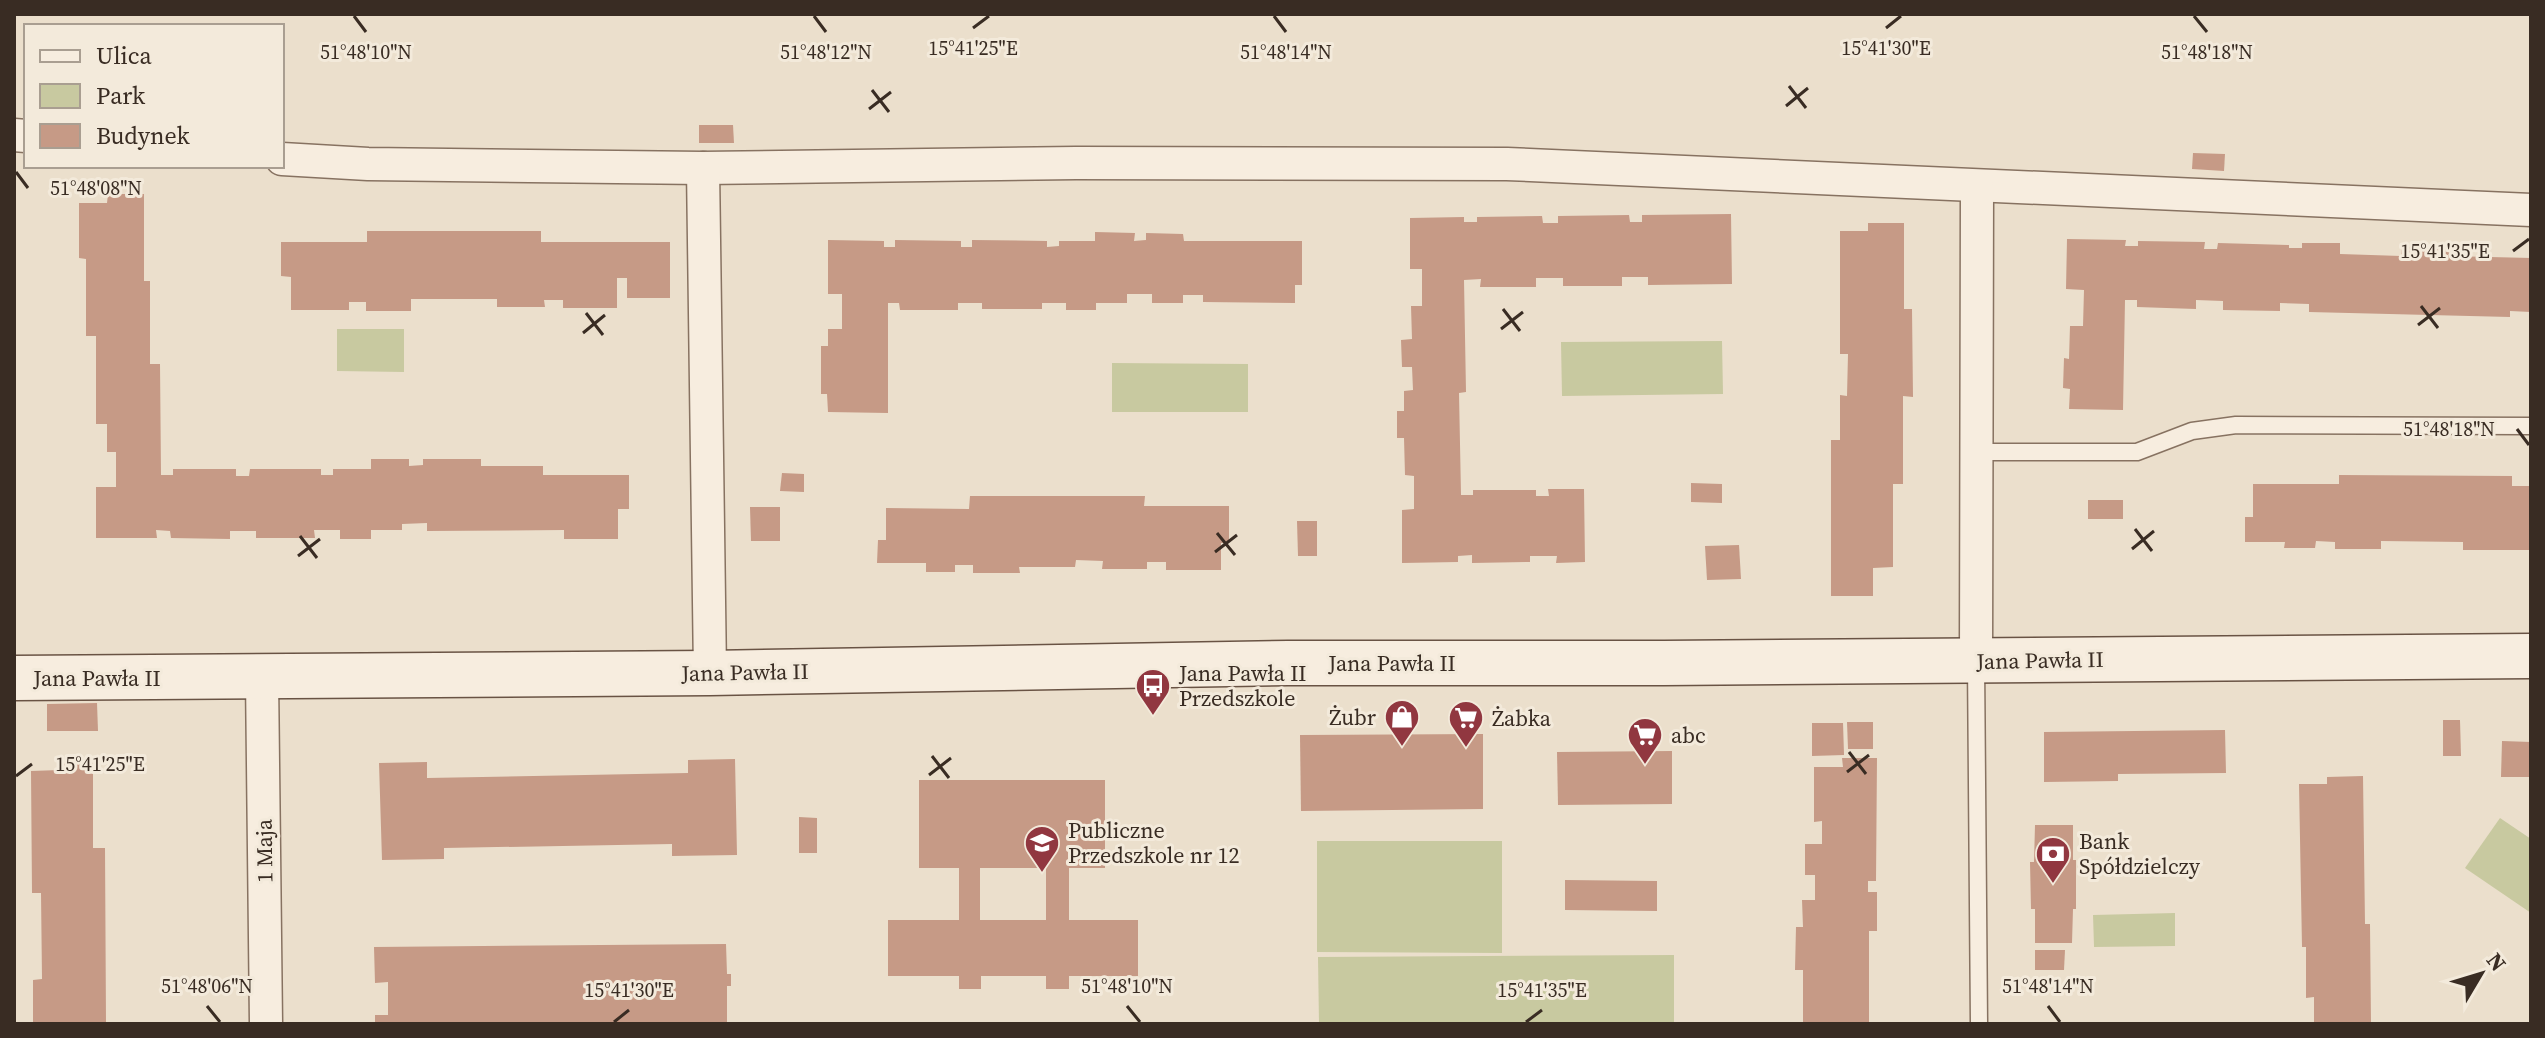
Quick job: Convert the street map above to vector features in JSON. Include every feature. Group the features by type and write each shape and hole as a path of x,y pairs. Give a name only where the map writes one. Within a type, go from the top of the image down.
{"street":[{"path":"284,159 368,164 703,168 1076,163 1507,164 2531,210"},
{"path":"703,168 710,673"},
{"path":"1976,660 1977,187"},
{"name":"Jana Pawła II","path":"14,678 710,673 1288,663 2531,656"},
{"name":"1 Maja","path":"262,677 266,1024"}],"lane":[{"path":"1978,452 2137,452 2192,431 2236,425 2531,426"},
{"path":"1976,660 1979,1024"}],"green space":[{"path":"337,329 404,329 404,372 337,371"},
{"path":"1722,341 1723,394 1562,396 1561,342"},
{"path":"1112,363 1248,364 1248,412 1112,412"},
{"path":"2500,818 2531,839 2531,913 2465,868"},
{"path":"1317,841 1502,841 1502,953 1317,952"},
{"path":"2175,913 2175,946 2094,947 2093,915"},
{"path":"1674,955 1674,1024 1319,1024 1318,957"}],"building":[{"path":"699,125 733,125 734,143 699,143"},
{"path":"2193,153 2225,154 2224,171 2192,169"},
{"path":"108,194 144,194 144,281 150,281 150,364 160,364 161,475 173,475 173,469 236,469 236,476 249,476 250,469 321,469 321,475 333,475 333,469 371,469 371,459 409,459 409,466 423,465 423,459 481,459 481,466 543,466 543,475 629,475 629,509 618,509 618,539 564,539 564,530 427,531 427,523 402,524 402,530 371,530 371,539 340,539 340,530 314,530 315,538 256,538 256,531 230,531 230,539 171,538 170,531 156,530 157,538 96,538 96,487 116,487 116,452 107,452 107,424 96,424 96,336 86,336 86,259 79,258 79,203 107,203"},
{"path":"1731,214 1732,284 1648,285 1648,277 1622,277 1622,286 1563,286 1563,278 1536,278 1536,287 1480,287 1481,279 1464,280 1466,392 1459,393 1461,495 1473,495 1473,490 1536,490 1536,496 1549,496 1548,489 1584,489 1585,562 1556,563 1557,556 1530,556 1530,562 1472,563 1472,555 1458,556 1458,562 1402,563 1402,510 1414,509 1414,476 1405,475 1404,438 1397,438 1397,411 1404,411 1404,391 1413,390 1412,367 1402,367 1401,340 1412,339 1411,306 1422,306 1422,269 1410,269 1410,218 1464,217 1464,222 1477,222 1477,217 1542,216 1543,223 1558,223 1558,216 1629,215 1630,222 1642,222 1642,215"},
{"path":"1868,223 1904,223 1904,309 1912,309 1913,397 1903,396 1903,484 1893,484 1893,567 1873,568 1873,596 1831,596 1831,440 1840,440 1840,395 1847,396 1848,354 1840,354 1840,231 1868,231"},
{"path":"367,231 541,231 541,242 670,242 670,298 627,298 627,278 617,278 617,308 563,308 563,300 544,300 545,307 497,307 497,299 411,299 411,311 366,311 366,302 349,302 349,310 291,310 291,277 281,276 281,242 367,242"},
{"path":"1095,232 1135,233 1134,241 1146,240 1146,233 1183,234 1184,241 1302,241 1302,285 1295,285 1295,303 1203,302 1203,295 1183,295 1183,303 1152,303 1152,294 1127,294 1127,303 1096,303 1096,310 1066,310 1066,303 1042,303 1042,309 982,309 982,303 958,303 958,310 900,310 899,303 888,303 888,413 828,412 827,394 821,394 821,346 828,346 828,329 842,329 842,294 828,294 828,240 884,241 884,247 895,247 895,240 961,241 961,247 972,247 972,240 1047,241 1047,247 1059,246 1059,241 1095,241"},
{"path":"2067,239 2126,240 2125,246 2138,246 2138,241 2205,242 2204,249 2217,249 2218,243 2302,248 2302,243 2340,243 2340,254 2401,256 2402,247 2449,248 2449,256 2531,258 2531,312 2510,311 2510,317 2309,312 2309,304 2280,303 2280,311 2223,310 2223,301 2196,300 2196,309 2137,307 2137,300 2125,300 2123,410 2069,409 2070,389 2063,388 2064,358 2069,359 2070,326 2083,326 2084,290 2066,289"},
{"path":"782,473 804,474 804,492 780,491"},
{"path":"2339,475 2512,476 2512,486 2531,486 2531,550 2463,550 2463,542 2381,541 2381,549 2335,549 2335,542 2316,541 2315,548 2284,548 2285,542 2245,542 2245,517 2253,517 2253,484 2339,484"},
{"path":"1691,483 1722,484 1722,503 1691,502"},
{"path":"970,496 1145,496 1144,506 1229,506 1229,543 1221,543 1221,570 1166,570 1166,562 1147,562 1147,569 1102,569 1103,561 1076,560 1075,567 1019,567 1020,573 973,573 973,565 955,565 955,572 926,572 926,563 877,563 878,540 886,540 886,508 969,509"},
{"path":"2088,500 2123,500 2123,519 2088,519"},
{"path":"750,507 780,507 780,541 751,541"},
{"path":"1297,521 1317,521 1317,556 1298,556"},
{"path":"1739,545 1741,579 1707,580 1705,546"},
{"path":"97,703 98,731 47,731 47,704"},
{"path":"2443,720 2460,720 2461,756 2443,756"},
{"path":"1847,722 1873,722 1873,749 1848,749"},
{"path":"1812,723 1843,723 1844,755 1812,756"},
{"path":"2225,730 2226,773 2118,774 2118,781 2044,782 2044,732"},
{"path":"1483,734 1483,809 1301,811 1300,735"},
{"path":"2502,741 2531,742 2531,777 2501,777"},
{"path":"1672,751 1672,804 1558,805 1557,752"},
{"path":"1842,758 1877,758 1876,881 1868,881 1868,892 1877,892 1877,931 1869,931 1869,1024 1803,1024 1803,970 1795,970 1796,927 1803,927 1802,900 1815,900 1815,875 1805,875 1805,844 1822,844 1822,821 1814,822 1814,767 1843,767"},
{"path":"735,759 737,855 672,856 672,844 444,848 444,859 382,860 379,763 427,762 427,778 688,773 688,760"},
{"path":"60,763 93,763 93,848 105,848 106,1023 33,1024 33,980 42,979 41,893 32,893 31,771 60,770"},
{"path":"2363,776 2365,924 2370,924 2371,1024 2314,1024 2314,997 2306,998 2306,947 2302,947 2299,784 2327,784 2327,777"},
{"path":"919,780 1105,780 1105,868 1069,868 1069,920 1138,920 1138,976 1069,976 1069,989 1046,989 1046,976 981,976 981,989 959,989 959,976 888,976 888,920 959,920 959,868 919,868","holes":["980,868 1046,868 1046,920 980,920"]},
{"path":"799,817 817,818 817,853 799,853"},
{"name":"Bank Spółdzielczy","path":"2035,825 2073,825 2076,909 2073,909 2072,943 2035,943 2030,862 2034,862"},
{"path":"1565,880 1657,881 1657,911 1565,910"},
{"path":"726,944 727,974 731,974 731,986 727,986 727,1024 375,1024 375,1015 388,1015 388,982 375,983 374,947"},
{"path":"2035,950 2065,950 2064,970 2035,970"}],"place":[{"name":"Jana Pawła II Przedszkole","path":"1153,717"},
{"name":"Żubr","path":"1402,748"},
{"name":"Żabka","path":"1466,749"},
{"name":"abc","path":"1645,766"},
{"name":"Publiczne Przedszkole nr 12","path":"1042,874"},
{"name":"Bank Spółdzielczy","path":"2053,885"}]}
